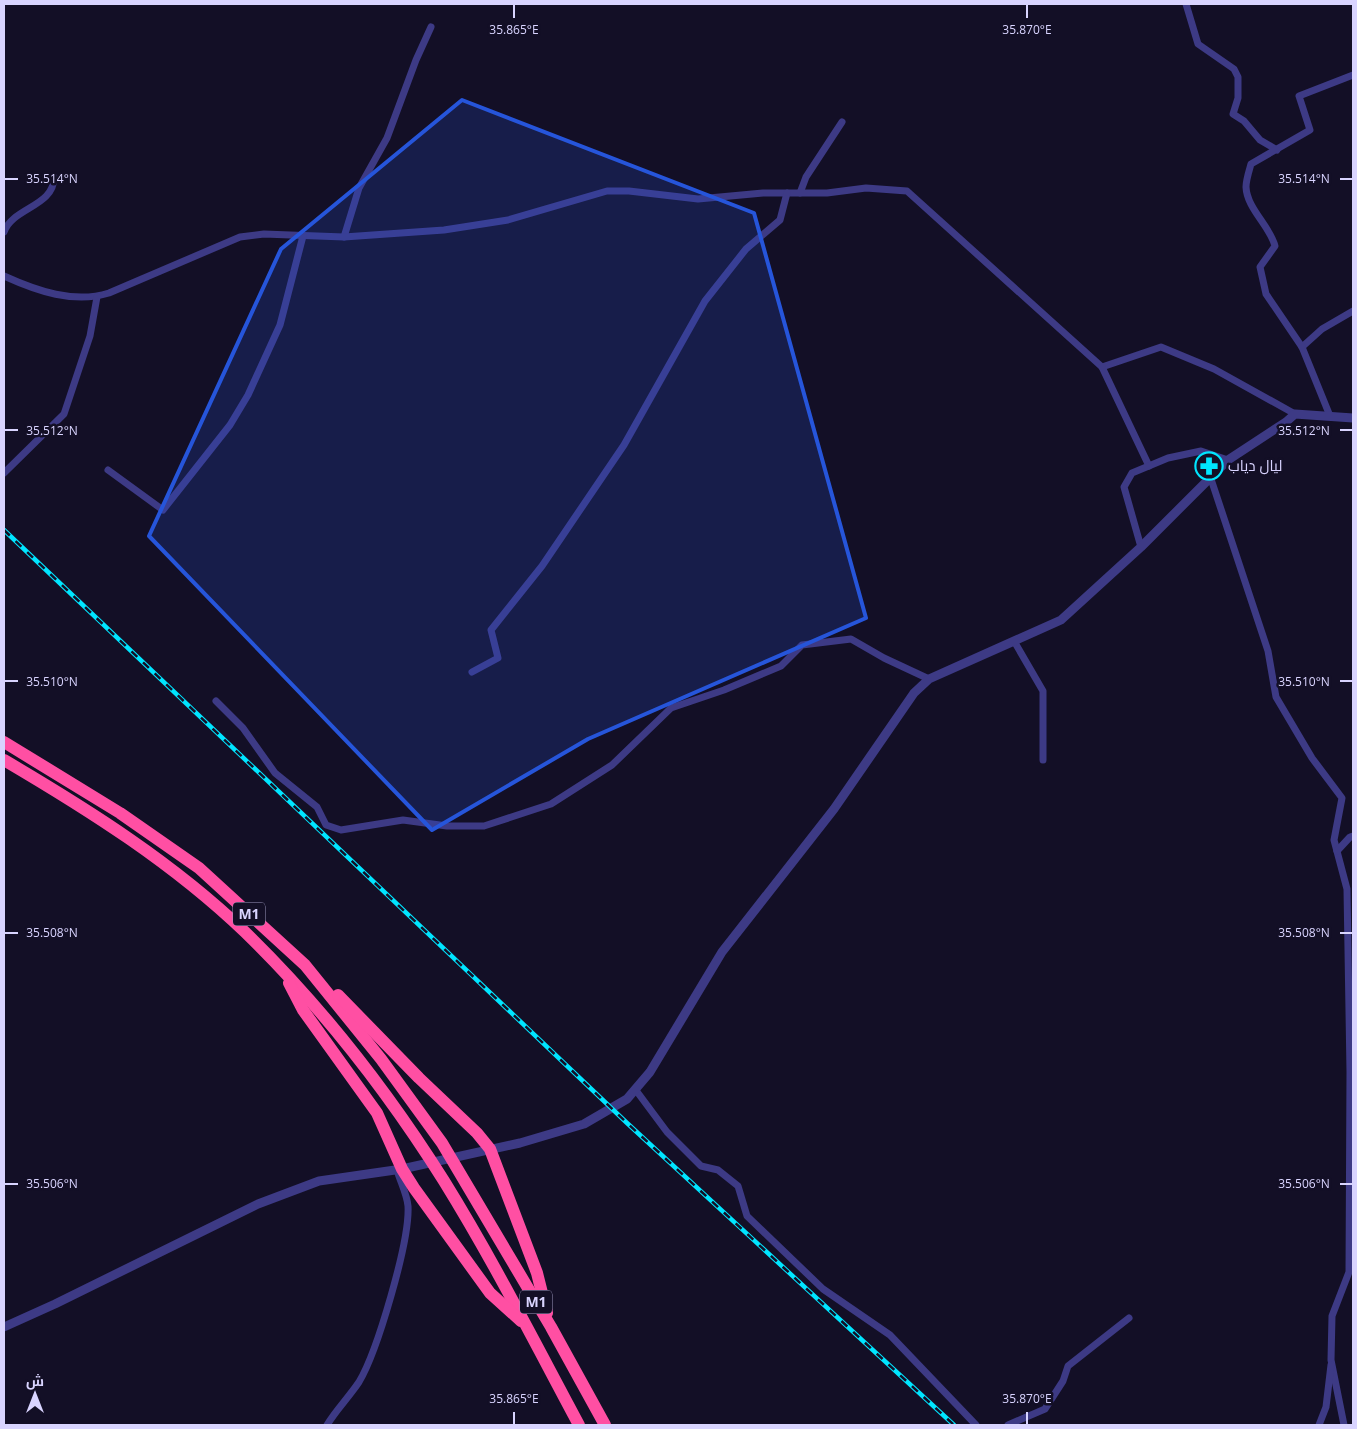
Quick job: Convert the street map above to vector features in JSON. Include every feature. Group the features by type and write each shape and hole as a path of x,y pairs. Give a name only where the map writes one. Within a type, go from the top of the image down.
{"highway":[{"name":"M1","path":"4,742 120,813 199,868 305,965 382,1059 442,1143 465,1179 605,1425"},
{"name":"M1","path":"4,760 109,824 178,876 244,932 308,998 371,1076 426,1152 525,1324 579,1425"},
{"path":"305,965 345,1001 419,1078 466,1122 490,1149 537,1273 551,1328"},
{"path":"287,976 298,1002 377,1113 399,1169 490,1294 502,1307 525,1324"}],"street":[{"path":"1186,4 1198,44 1234,69 1238,77 1238,98 1233,114 1244,121 1260,140 1277,150"},
{"path":"344,237 360,188 387,138 416,60 431,27"},
{"path":"1330,416 1302,346 1266,294 1260,267 1275,246 1272,234 1250,202 1246,187 1251,164 1310,130 1299,96 1353,75"},
{"path":"800,193 806,177 842,122"},
{"path":"4,232 13,219 47,196 54,185 54,177"},
{"path":"4,276 62,296 96,296 240,237 264,234 344,237 444,230 494,222 544,210 607,191 629,191 698,199 787,193 827,193 876,188 908,191 1102,367 1149,466"},
{"path":"472,672 498,658 491,630 542,566 624,445 705,301 746,249 780,220 787,193"},
{"path":"108,470 163,510 230,425 248,395 280,325 303,236"},
{"path":"4,473 64,414 90,336 96,308 96,296"},
{"path":"1302,346 1322,330 1353,311"},
{"path":"1102,367 1161,347 1214,369 1295,414 1353,418"},
{"path":"4,1327 55,1304 258,1204 319,1181 399,1169 520,1143 584,1124 627,1099 650,1072 722,952 834,809 914,693 929,678 1061,620 1141,547 1228,460 1286,422 1295,414"},
{"path":"1141,547 1124,487 1132,473 1168,458 1201,451 1228,460"},
{"path":"1210,476 1268,651 1276,697 1312,758 1342,798 1334,840 1347,889 1351,1159 1348,1272 1332,1316 1331,1360 1326,1407 1319,1425"},
{"path":"216,702 243,728 275,773 317,808 326,825 341,830 403,820 446,826 484,826 551,804 612,765 671,708 724,690 781,666 802,645 851,639 884,658 929,678"},
{"path":"1014,641 1043,692 1042,760"},
{"path":"1337,851 1353,836"},
{"path":"635,1089 667,1132 701,1166 718,1170 738,1186 747,1216 823,1289 890,1335 976,1425"},
{"path":"327,1425 359,1382 375,1346 407,1228 408,1205 399,1169"},
{"path":"1008,1425 1045,1409 1062,1381 1068,1366 1129,1318"},
{"path":"1331,1360 1344,1425"}],"highlighted area":[{"path":"462,100 754,213 866,618 588,739 432,830 149,536 281,249"}],"railway":[{"path":"4,530 627,1123 954,1425"}],"place":[{"name":"ليال دياب","path":"1209,466"}]}
